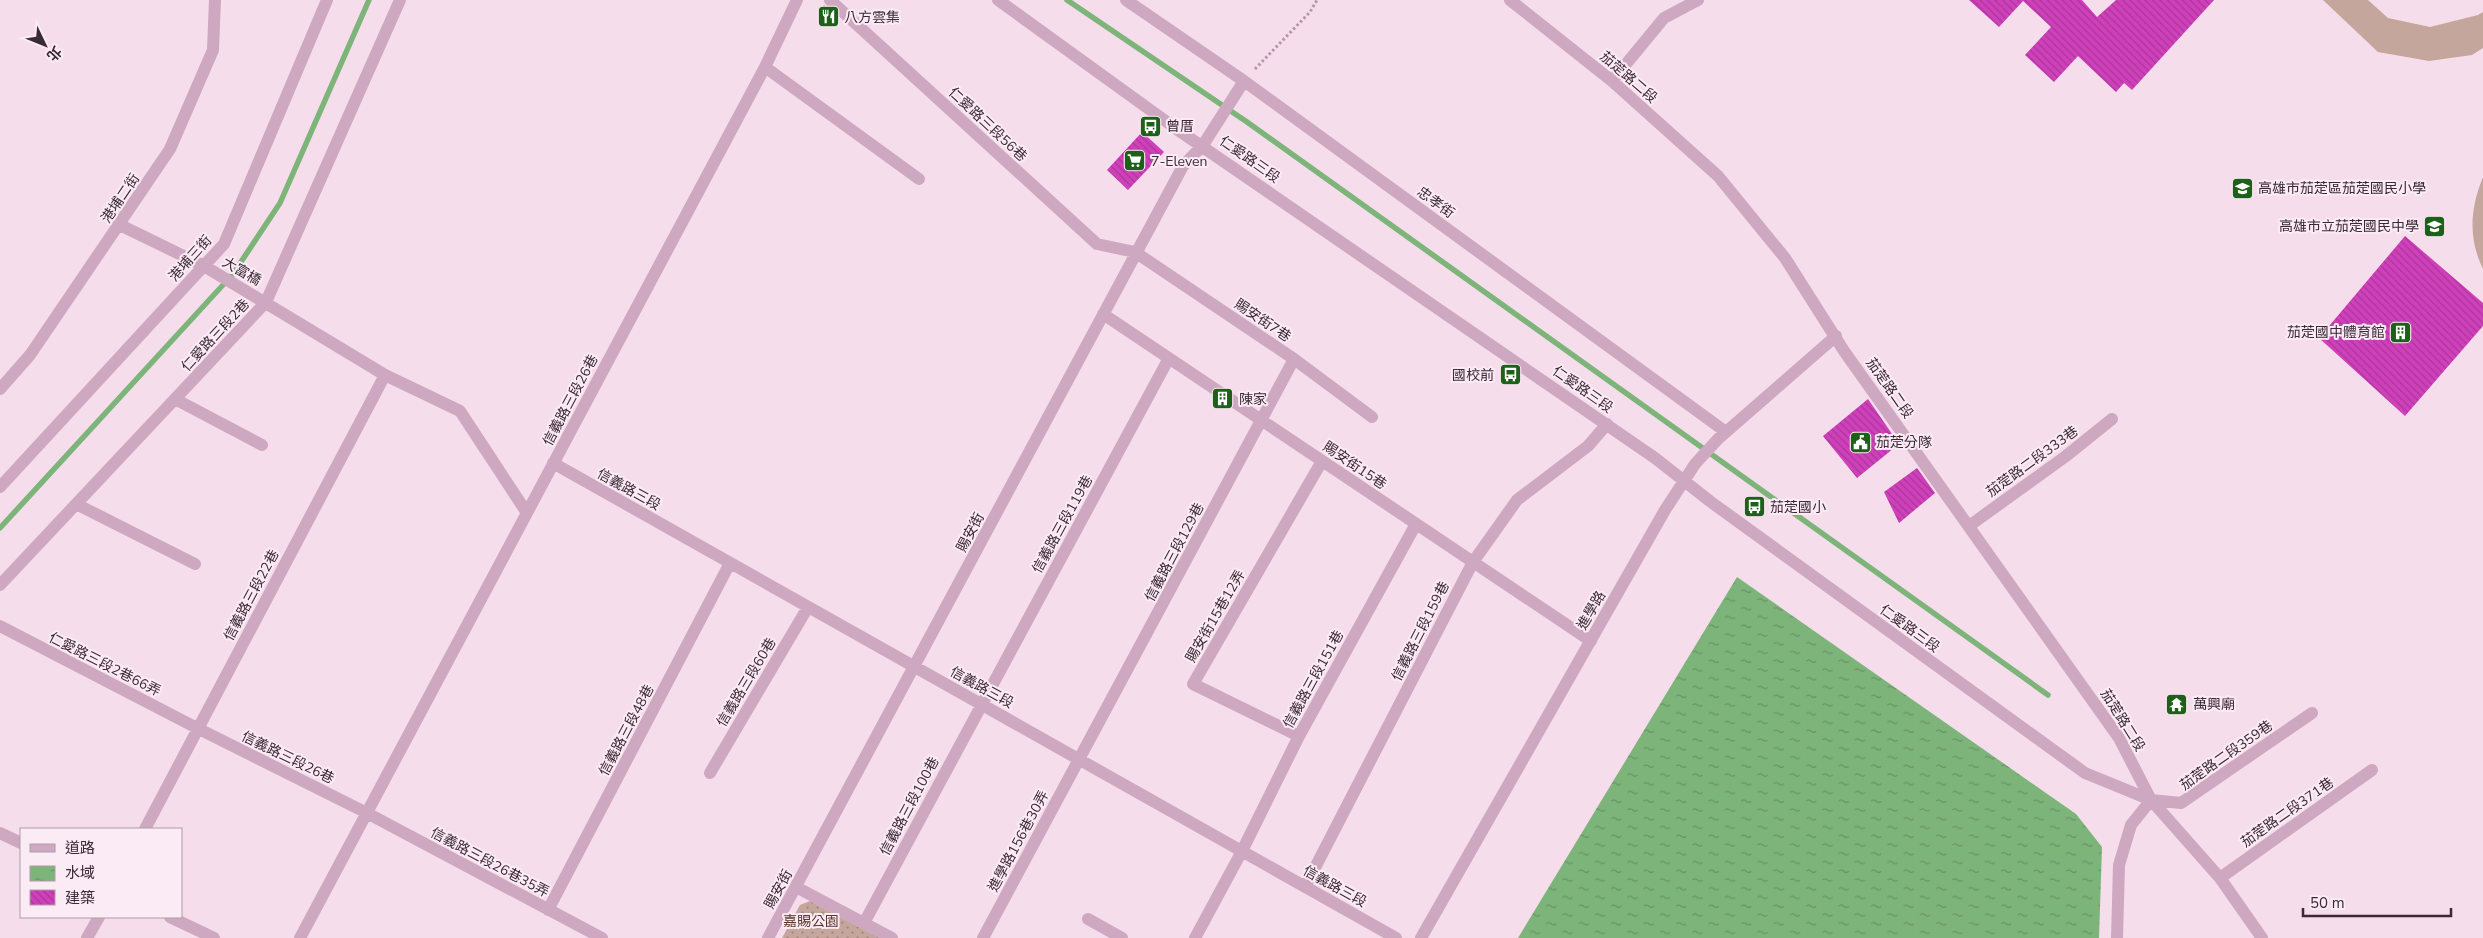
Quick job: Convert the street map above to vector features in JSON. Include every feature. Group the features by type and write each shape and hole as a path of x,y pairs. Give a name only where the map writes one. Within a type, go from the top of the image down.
{"street":[{"name":"港埔二街","path":"0,389 30,355 170,149 213,50 215,0"},
{"name":"港埔三街","path":"0,487 224,244 327,0"},
{"name":"仁愛路三段2巷","path":"0,585 266,302 400,0"},
{"name":"信義路三段26巷","path":"300,938 365,812 765,68 797,0"},
{"name":"仁愛路三段56巷","path":"830,0 1096,244 1135,252"},
{"name":"仁愛路三段","path":"998,0 1178,130 1203,145 1607,424 2085,773 2151,800"},
{"name":"忠孝街","path":"1126,0 1244,81 1722,436"},
{"name":"茄萣路二段","path":"1510,0 1612,81 1718,176 1785,258 1836,336 2119,738 2151,800 2220,878 2262,938"},
{"path":"1612,81 1664,18 1698,0"},
{"path":"765,68 919,179"},
{"name":"賜安街","path":"768,938 915,667 1135,252 1183,166 1203,145 1244,81"},
{"path":"120,225 204,266"},
{"name":"賜安街7巷","path":"1135,252 1294,359 1372,417"},
{"name":"大富橋","path":"204,266 266,302"},
{"path":"266,302 385,375 460,411 527,513"},
{"name":"賜安街15巷","path":"1103,314 1591,641"},
{"name":"進學路","path":"1421,938 1695,464 1722,436 1836,336"},
{"name":"信義路三段119巷","path":"981,704 1170,358"},
{"name":"信義路三段129巷","path":"1079,759 1294,359"},
{"name":"信義路三段22巷","path":"145,828 385,375"},
{"path":"175,399 262,445"},
{"name":"茄萣路二段333巷","path":"1969,526 2066,456 2112,419"},
{"name":"信義路三段159巷","path":"1305,887 1473,562 1517,500 1588,446 1607,424"},
{"name":"賜安街15巷12弄","path":"1299,736 1193,684 1322,461"},
{"name":"信義路三段","path":"553,463 1396,938"},
{"path":"76,504 196,564"},
{"name":"信義路三段151巷","path":"1195,938 1242,851 1299,736 1416,524"},
{"name":"信義路三段48巷","path":"548,910 730,563"},
{"name":"信義路三段60巷","path":"710,773 808,607"},
{"name":"仁愛路三段2巷66弄","path":"0,626 197,728"},
{"name":"信義路三段100巷","path":"864,923 981,704"},
{"name":"茄萣路二段359巷","path":"2151,800 2181,804 2312,713"},
{"name":"信義路三段26巷","path":"197,728 365,812"},
{"name":"進學路156巷30弄","path":"983,938 1079,759"},
{"name":"茄萣路二段371巷","path":"2220,878 2372,770"},
{"path":"2117,938 2119,864 2131,825 2151,800"},
{"name":"信義路三段26巷35弄","path":"365,812 602,938"},
{"path":"0,832 20,842"},
{"path":"796,886 892,938"},
{"path":"88,938 98,918"},
{"path":"172,918 214,938"},
{"path":"1088,919 1122,938"}],"path":[{"path":"1244,81 1310,12 1317,0"}],"green space":[{"path":"2323,0 2368,0 2388,18 2430,27 2478,15 2483,12 2483,48 2472,55 2429,61 2378,52"},
{"path":"2483,177 2483,269 2475,246 2472,223 2475,201"},
{"name":"嘉賜公園","path":"810,901 880,938 782,938 800,905"}],"water":[{"path":"1737,577 2076,814 2102,847 2099,938 1518,938"}],"building":[{"path":"1969,0 2082,0 2097,17 2116,0 2214,0 2132,90 2124,83 2116,92 2078,56 2054,82 2025,55 2051,27 2023,1 1999,27"},
{"name":"八方雲集","path":"824,5 836,17 830,27 818,20"},
{"name":"7-Eleven","path":"1142,132 1164,152 1128,190 1107,170"},
{"name":"茄萣國中體育館","path":"2405,236 2483,303 2483,326 2405,416 2319,338"},
{"path":"1868,399 1899,444 1857,478 1823,436"},
{"path":"1917,468 1935,493 1899,523 1884,492"}],"waterway":[{"path":"0,528 233,274 280,203 369,0"},
{"path":"1067,0 1247,122 2048,695"}],"place":[{"name":"八方雲集","path":"828,17"},
{"name":"曾厝","path":"1150,126"},
{"name":"7-Eleven","path":"1135,161"},
{"name":"高雄市茄萣區茄萣國民小學","path":"2242,188"},
{"name":"高雄市立茄萣國民中學","path":"2435,226"},
{"name":"茄萣國中體育館","path":"2401,332"},
{"name":"國校前","path":"1510,375"},
{"name":"陳家","path":"1223,399"},
{"name":"茄萣分隊","path":"1860,442"},
{"name":"茄萣國小","path":"1754,507"},
{"name":"萬興廟","path":"2177,704"}]}
